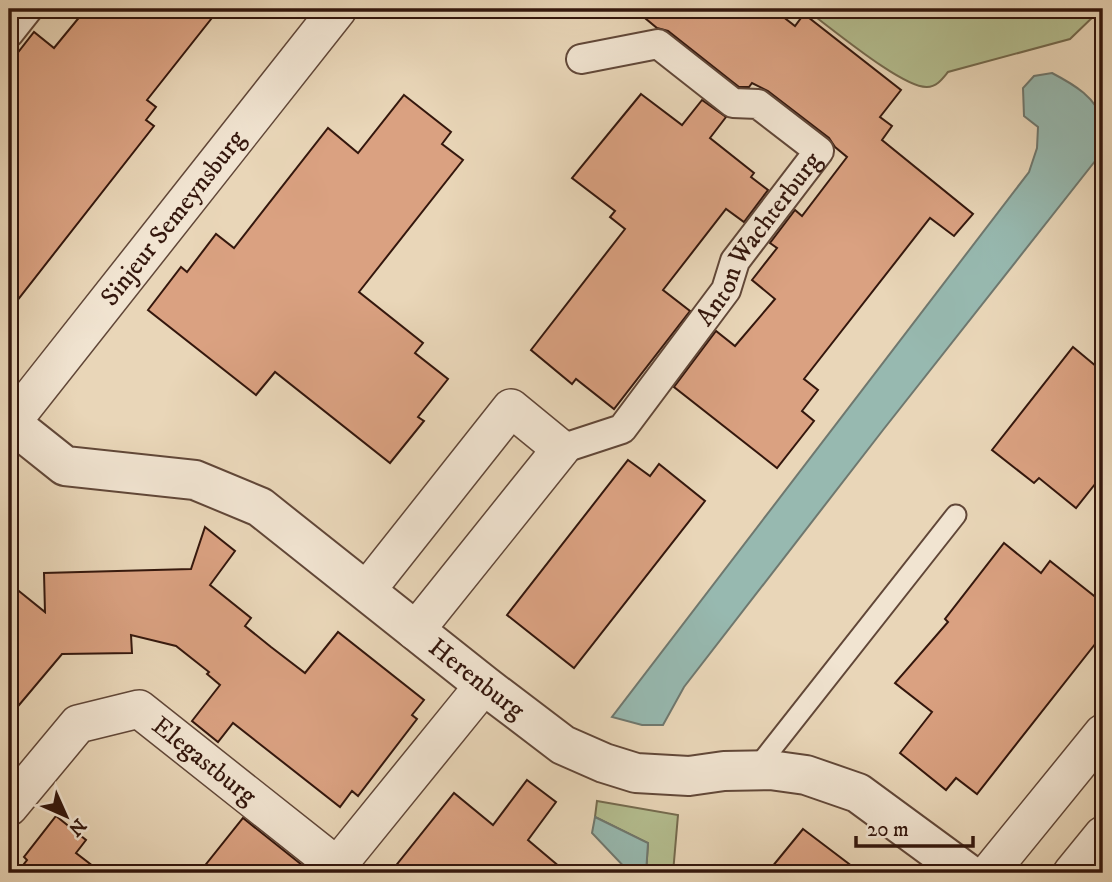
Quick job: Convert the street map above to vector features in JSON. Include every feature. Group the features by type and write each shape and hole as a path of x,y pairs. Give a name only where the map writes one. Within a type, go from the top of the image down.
{"street":[{"path":"9,33 28,9"},
{"name":"Sinjeur Semeynsburg","path":"10,424 338,9"},
{"name":"Anton Wachterburg","path":"561,449 622,429 726,290 735,261 819,151 758,104 733,103 658,44 581,60"},
{"path":"366,591 511,408 561,449 415,631"},
{"name":"Herenburg","path":"10,424 65,466 195,480 260,507 563,745 604,763 636,773 690,776 770,769 806,775 858,793 967,873"},
{"name":"Elegastburg","path":"9,807 78,723 139,709 341,870 484,685"},
{"path":"989,873 1103,733"},
{"path":"1072,873 1103,835"}],"lane":[{"path":"755,770 956,515"}],"green space":[{"path":"805,9 1093,9 1097,13 1070,39 948,72 937,84 927,87 901,78"},
{"path":"597,801 678,815 673,873 646,873 648,843 595,817"}],"water":[{"path":"1052,73 1076,87 1096,106 1104,126 1103,151 684,687 663,725 642,725 612,717 1029,172 1037,148 1038,127 1024,116 1023,88 1034,76"},
{"path":"595,817 648,843 646,873 630,873 592,833"}],"building":[{"path":"86,9 219,9 147,100 156,107 146,120 154,126 9,311 9,64 34,32 54,48"},
{"path":"634,9 773,9 795,26 804,14 901,90 880,117 892,126 882,140 973,214 954,236 930,218 804,379 818,390 802,411 814,421 777,468 674,387 716,331 735,346 775,299 752,280 777,248 770,243 795,210 802,216 847,157 829,138 768,91 752,83 749,87 739,87 668,31 657,28"},
{"path":"641,94 682,125 702,100 726,117 710,138 754,173 751,177 768,190 744,222 726,209 663,290 690,311 614,409 576,379 572,384 531,350 625,229 610,217 615,211 572,178"},
{"path":"404,95 451,132 442,144 463,160 359,292 423,343 415,353 448,379 418,417 424,421 390,463 275,372 256,395 148,310 181,267 187,272 216,234 234,248 328,128 358,153"},
{"path":"1073,347 1103,372 1103,474 1076,508 1039,478 1034,483 992,450"},
{"path":"628,460 650,476 659,464 705,501 574,668 507,615"},
{"path":"205,527 235,551 210,585 251,618 245,626 271,647 305,673 338,632 424,700 412,715 417,719 358,796 352,791 340,807 233,723 218,742 192,721 220,685 207,674 209,672 176,646 131,635 132,653 62,654 9,717 9,583 45,612 44,573 191,569"},
{"path":"1004,543 1041,573 1050,561 1103,603 1103,634 977,794 956,778 946,790 900,753 932,712 895,683 948,622 945,619"},
{"path":"527,780 556,802 528,840 567,873 390,873 454,793 493,825"},
{"path":"56,816 86,840 76,853 102,873 17,873 27,860 24,857"},
{"path":"243,818 312,873 199,873"},
{"path":"803,829 861,873 767,873"}]}
